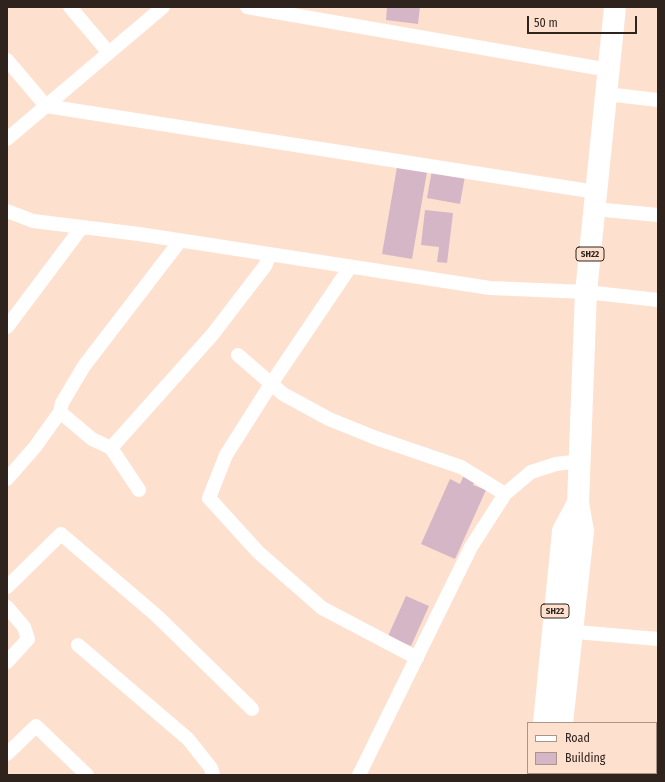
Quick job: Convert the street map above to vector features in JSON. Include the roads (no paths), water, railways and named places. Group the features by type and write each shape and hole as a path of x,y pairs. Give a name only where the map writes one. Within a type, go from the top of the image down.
{"main road":[{"name":"SH22","path":"562,722 562,531 578,502 586,292 615,7"},
{"name":"SH22","path":"544,722 562,631"}],"street":[{"path":"70,7 109,53"},
{"path":"7,139 163,7"},
{"path":"247,7 609,70"},
{"path":"7,60 46,106 595,200 658,215"},
{"path":"606,94 658,100"},
{"path":"7,211 33,221 270,254 490,288 586,292 658,300"},
{"path":"7,327 82,227"},
{"path":"7,479 35,447 60,412 62,403 84,366 180,241"},
{"path":"111,448 212,335 265,266 270,254"},
{"path":"350,266 271,384 226,455 209,498 258,552 322,608 417,658"},
{"path":"238,355 283,394 329,419 376,438 461,467 505,494"},
{"path":"60,412 92,439 111,448 139,490"},
{"path":"359,775 470,547 505,494 531,472 556,464 580,461"},
{"path":"7,587 61,534 157,616 252,709"},
{"path":"7,607 24,627 28,638 7,662"},
{"path":"562,631 658,639"},
{"path":"78,646 188,739 211,768 213,775"},
{"path":"7,754 36,726 88,775"}]}
